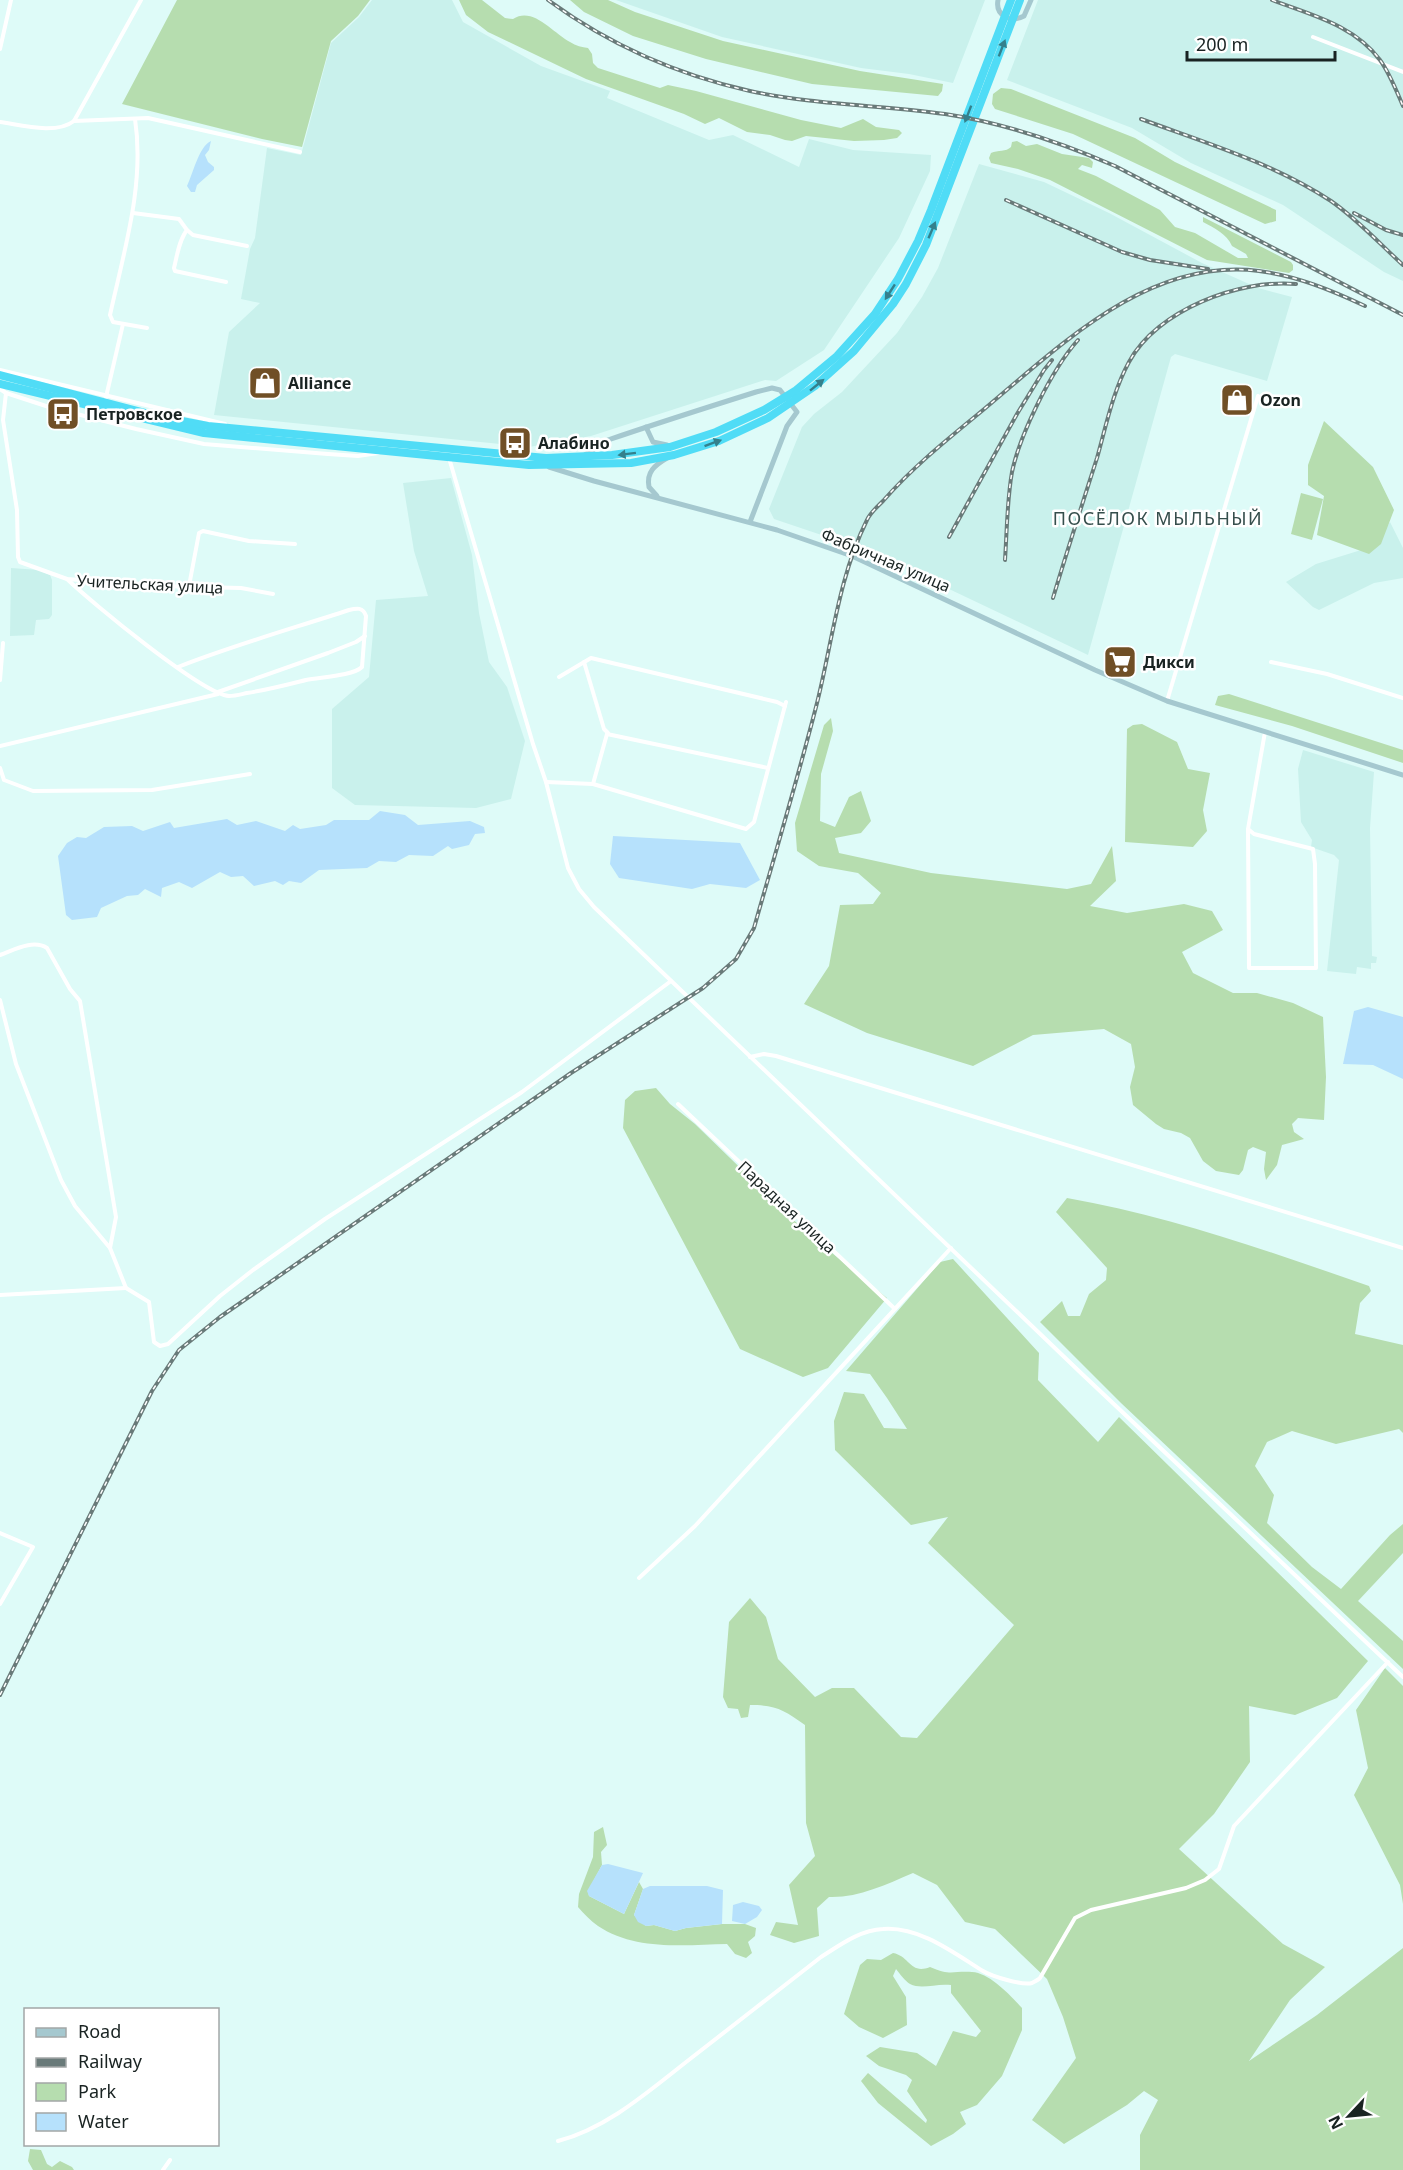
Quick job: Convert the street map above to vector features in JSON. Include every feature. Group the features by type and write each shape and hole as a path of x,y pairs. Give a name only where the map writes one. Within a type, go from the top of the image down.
{"highway":[{"path":"0,384 204,433 547,466 612,464 674,455 719,441 795,391 837,356 874,314 898,279 931,210 1011,0"},
{"path":"0,375 179,421 243,431 530,458 630,454 677,445 748,423 800,398 844,362 876,327 906,284 939,214 1020,0"}],"street":[{"path":"0,49 11,0"},
{"path":"0,122 55,129 65,127 74,121 141,0"},
{"path":"998,0 997,5 1000,12 1014,20 1024,16 1031,0"},
{"path":"1313,37 1403,72"},
{"path":"74,121 147,118 300,152"},
{"path":"135,119 138,139 133,213 110,315 113,322 147,328"},
{"path":"133,213 179,219 193,235 248,246"},
{"path":"187,230 183,234 175,271 226,282"},
{"path":"106,397 123,324"},
{"path":"0,370 218,422 243,431"},
{"path":"577,457 593,451 602,442 768,388 783,392 797,412 787,426 750,522"},
{"path":"0,389 6,393 136,429 204,444 358,456 387,452"},
{"name":"Учительская улица","path":"6,393 3,420 17,510 20,562 67,579 160,586 241,588 273,594"},
{"path":"1167,701 1258,396"},
{"path":"646,427 656,444 677,445"},
{"path":"664,500 652,492 648,478 652,469 674,455"},
{"path":"449,458 546,782 568,868 579,889 594,907 750,1057 1403,1677"},
{"name":"Фабричная улица","path":"547,466 582,478 750,522 852,556 1167,701 1403,775"},
{"path":"189,585 199,533 203,531 249,541 295,544"},
{"path":"67,579 113,619 178,667 220,693 229,696 355,672 362,667 366,616 362,610 357,608 244,642 178,667"},
{"path":"0,746 220,693 328,653 365,635"},
{"path":"0,680 3,643"},
{"path":"546,782 593,784 746,829 754,822 785,704 591,658 559,677"},
{"path":"584,662 604,729 608,734 768,768"},
{"path":"1270,662 1328,674 1403,698"},
{"path":"1248,829 1254,834 1313,849 1316,968 1250,968 1248,829 1265,732"},
{"path":"593,784 608,734"},
{"path":"0,768 4,780 33,791 152,790 250,774"},
{"path":"0,955 32,944 42,945 47,948 70,989 80,1001 116,1217 110,1248"},
{"path":"0,1295 126,1288 149,1302 154,1342 160,1346 168,1344 220,1296 253,1270 325,1219 522,1092 671,981"},
{"path":"0,1000 16,1064 61,1180 75,1206 110,1248 126,1288"},
{"path":"750,1057 764,1054 776,1056 1403,1248"},
{"name":"Парадная улица","path":"678,1104 895,1309"},
{"path":"639,1578 695,1526 951,1248"},
{"path":"0,1533 33,1547 0,1604"},
{"path":"558,2141 598,2125 647,2092 821,1957 868,1931 897,1929 910,1932 994,1976 1026,1983 1035,1981 1040,1978 1066,1930 1082,1913 1186,1888 1214,1875 1219,1869 1234,1826 1388,1662"},
{"path":"163,2170 170,2160"}],"shaded area":[{"path":"372,0 452,0 463,22 541,66 610,91 607,98 709,140 733,135 799,167 809,139 853,150 931,155 930,171 899,238 824,350 776,381 765,380 591,436 529,447 214,415 229,332 260,303 241,299 250,249 255,238 267,148 301,155 331,43 359,17"},
{"path":"616,0 985,0 953,83 909,74 861,68 722,37"},
{"path":"1038,0 1403,0 1403,281 1384,272 1283,205 1191,163 1132,128 1007,80"},
{"path":"979,164 1044,182 1109,213 1202,263 1258,288 1292,297 1267,381 1175,354 1171,357 1088,655 869,551 774,519 769,509 802,427 814,414 842,392 897,333 922,297 938,268"},
{"path":"451,478 472,555 479,613 489,662 507,687 525,741 511,799 476,808 355,805 332,788 332,709 369,677 376,600 428,596 414,551 403,483"},
{"path":"1390,522 1403,548 1403,578 1374,583 1319,610 1286,582 1316,564 1374,546"},
{"path":"11,568 39,570 50,575 52,580 52,615 49,619 36,620 34,635 10,636"},
{"path":"1303,750 1374,772 1370,828 1372,956 1377,957 1376,963 1371,963 1371,969 1357,967 1356,974 1327,971 1339,860 1334,855 1311,847 1312,840 1301,822 1298,769"}],"green space":[{"path":"177,0 370,0 358,16 331,41 302,147 122,104"},
{"path":"459,0 482,0 505,18 528,16 535,18 563,38 588,48 592,54 593,63 598,68 660,88 668,85 696,91 801,120 841,128 863,119 876,127 899,130 902,133 897,138 884,140 854,141 806,136 792,141 747,132 719,118 705,124 684,114 586,79 488,32 466,15"},
{"path":"570,0 608,0 635,12 723,41 860,71 943,84 942,91 938,96 812,84 706,59 633,36 584,12"},
{"path":"1001,88 1011,89 1135,138 1175,162 1276,210 1276,221 1265,224 1073,134 995,109 992,104 993,94"},
{"path":"1017,141 1026,146 1037,144 1062,154 1089,158 1093,162 1092,168 1082,165 1078,169 1160,210 1175,227 1195,233 1238,258 1248,258 1246,254 1232,246 1224,235 1203,222 1203,217 1291,262 1293,270 1289,273 1207,260 1050,180 991,163 989,158 991,153 1007,150 1011,147 1012,142"},
{"path":"1324,421 1373,467 1394,510 1381,544 1369,554 1317,535 1324,496 1308,485 1308,465"},
{"path":"1301,493 1323,499 1312,540 1291,534"},
{"path":"1229,694 1403,750 1403,763 1292,726 1215,705 1218,696"},
{"path":"831,718 833,731 821,774 820,821 835,827 849,797 861,791 871,821 861,833 835,838 839,853 931,873 1067,889 1091,884 1112,846 1116,881 1090,906 1127,913 1184,904 1212,911 1223,930 1182,952 1193,973 1233,993 1257,993 1293,1003 1323,1017 1326,1077 1324,1120 1298,1118 1292,1124 1294,1132 1304,1139 1282,1145 1277,1165 1266,1180 1264,1169 1266,1152 1253,1147 1248,1150 1243,1170 1239,1175 1216,1171 1203,1161 1190,1138 1164,1129 1133,1105 1130,1087 1135,1067 1131,1044 1104,1029 1033,1035 973,1066 867,1033 804,1004 829,966 840,905 873,904 881,893 858,873 819,866 797,851 795,823 824,725"},
{"path":"1142,724 1177,742 1188,769 1210,773 1203,810 1207,831 1193,847 1125,842 1127,729 1133,725"},
{"path":"656,1088 670,1104 695,1124 804,1230 887,1298 828,1368 803,1377 740,1349 623,1128 625,1100 635,1091"},
{"path":"1067,1198 1182,1225 1369,1286 1371,1291 1360,1303 1355,1334 1403,1345 1403,1433 1399,1429 1336,1444 1292,1431 1267,1442 1255,1466 1274,1495 1267,1523 1312,1567 1341,1589 1390,1535 1403,1524 1403,1553 1358,1601 1403,1641 1403,1669 1121,1403 1040,1322 1062,1301 1068,1316 1080,1316 1089,1294 1106,1280 1107,1268 1056,1212"},
{"path":"953,1259 1039,1353 1038,1380 1098,1442 1119,1417 1368,1661 1337,1698 1295,1715 1249,1706 1250,1762 1214,1814 1179,1849 1283,1944 1325,1967 1290,2000 1249,2061 1317,2015 1403,1948 1403,2170 1140,2170 1140,2135 1158,2100 1144,2091 1127,2105 1064,2144 1032,2120 1076,2058 1063,2017 1047,1979 995,1929 965,1922 937,1885 913,1873 861,1893 829,1897 817,1908 819,1936 794,1943 770,1935 776,1922 798,1925 789,1885 815,1856 806,1823 805,1725 773,1707 750,1705 748,1717 741,1718 738,1709 728,1708 723,1697 729,1622 750,1598 766,1617 778,1659 815,1697 832,1688 854,1688 901,1737 917,1738 1014,1625 928,1543 948,1517 911,1525 835,1450 834,1421 844,1392 864,1394 884,1428 907,1429 870,1374 846,1371 940,1262"},
{"path":"1385,1668 1403,1686 1403,1904 1400,1885 1354,1795 1368,1768 1356,1710"},
{"path":"603,1827 607,1845 601,1852 602,1865 588,1891 589,1896 624,1914 639,1882 643,1889 634,1915 646,1926 654,1925 675,1931 722,1924 745,1924 756,1928 755,1936 748,1942 752,1953 746,1958 735,1954 727,1944 661,1945 628,1940 612,1934 593,1922 578,1907 579,1894 593,1857 594,1832"},
{"path":"893,1953 918,1969 930,1967 947,1972 979,1973 1000,1986 1022,2008 1022,2030 1002,2076 977,2105 960,2112 966,2124 931,2146 878,2103 861,2081 868,2073 926,2123 927,2120 907,2091 912,2080 906,2075 879,2066 866,2056 880,2047 917,2053 936,2066 953,2031 976,2037 981,2031 951,1993 951,1985 915,1986 906,1981 896,1969 893,1976 906,1997 907,2025 883,2038 859,2027 844,2014 860,1965 867,1959 881,1960"},
{"path":"30,2149 41,2150 47,2164 52,2167 60,2161 74,2170 33,2170 28,2161"}],"water":[{"path":"211,141 205,155 214,170 197,185 195,192 191,192 187,186 203,148"},
{"path":"380,811 405,815 418,825 470,821 484,827 485,833 475,834 469,845 452,849 448,846 433,856 409,855 396,862 379,861 367,868 319,870 301,883 289,881 283,885 275,881 254,886 243,876 231,877 220,872 192,888 179,882 162,888 161,897 145,889 138,895 127,896 101,908 97,917 72,920 66,915 58,856 67,843 77,837 86,838 104,827 132,826 143,831 170,822 174,828 227,819 237,825 256,821 285,831 293,825 300,829 326,825 334,820 369,820"},
{"path":"613,836 740,843 760,880 746,888 710,884 692,889 619,878 610,864"},
{"path":"1368,1007 1403,1017 1403,1079 1373,1065 1343,1064 1354,1011"},
{"path":"608,1864 643,1873 624,1914 589,1896 587,1891 602,1865"},
{"path":"650,1886 707,1886 723,1890 722,1924 675,1931 654,1925 646,1926 638,1922 634,1915 643,1889"},
{"path":"743,1902 759,1906 762,1910 757,1917 745,1924 732,1921 733,1905"}],"railway":[{"path":"548,0 619,44 670,67 723,84 774,96 967,118 1032,134 1074,149 1115,166 1403,315"},
{"path":"1272,0 1331,22 1358,38 1384,65 1403,106"},
{"path":"1141,119 1239,155 1309,188 1350,216 1403,265"},
{"path":"1006,200 1122,252 1150,260 1208,269"},
{"path":"1354,213 1386,230 1403,235"},
{"path":"0,1695 152,1391 179,1350 220,1317 571,1073 703,988 736,959 754,928 786,818 822,684 842,588 857,542 868,517 905,478 940,446 1072,337 1106,313 1141,293 1179,278 1218,270 1259,271 1314,284 1365,306"},
{"path":"1053,598 1114,397 1123,373 1142,344 1159,327 1179,313 1225,293 1250,287 1296,284"},
{"path":"1005,560 1009,493 1016,457 1048,384 1078,340"},
{"path":"949,537 1017,414 1052,360"}],"place":[{"name":"Alliance","path":"265,383"},
{"name":"Ozon","path":"1237,400"},
{"name":"Петровское","path":"63,414"},
{"name":"Алабино","path":"515,443"},
{"name":"Дикси","path":"1120,662"}],"district":[{"name":"ПОСЁЛОК МЫЛЬНЫЙ","path":"1158,519"}]}
